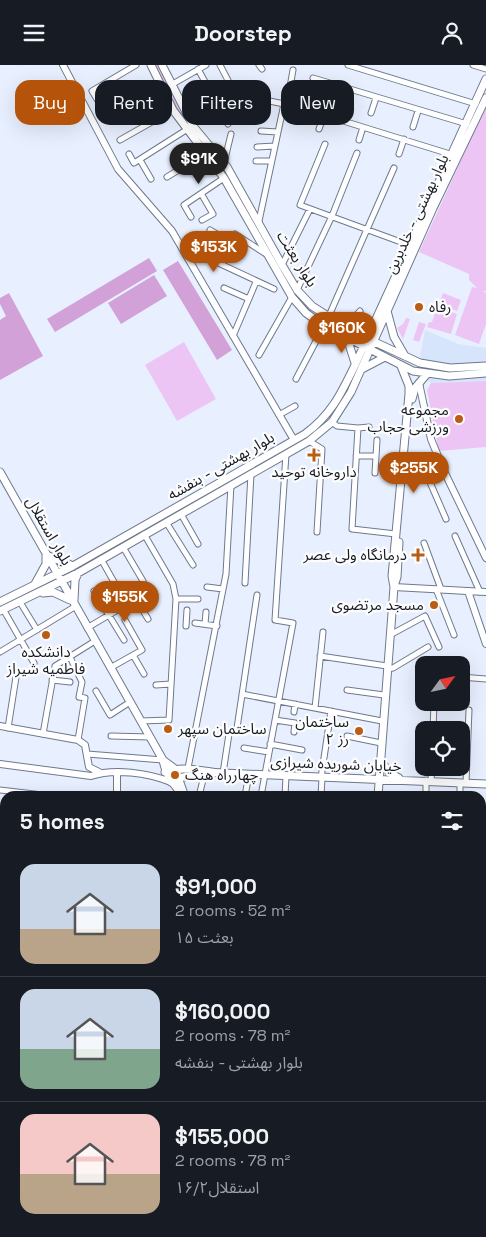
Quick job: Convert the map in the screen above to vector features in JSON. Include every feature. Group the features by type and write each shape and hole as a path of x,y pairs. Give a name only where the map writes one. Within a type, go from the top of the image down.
{"main road":[{"name":"بلوار بعثت","path":"151,65 158,80"},
{"name":"بلوار بعثت","path":"162,65 169,80"},
{"name":"بلوار بهشتی - خلدبرین","path":"369,340 387,311 390,296 409,245 476,104 484,91 486,79"},
{"name":"بلوار بعثت","path":"172,87 193,126 232,174 297,290 313,307 353,332 405,357 438,367 486,366"},
{"name":"بلوار بهشتی - خلدبرین","path":"369,340 374,321 390,296 486,98"},
{"name":"بلوار بعثت","path":"173,111 224,178 292,297 308,314 324,326 362,346 401,366 426,375 449,376 486,373"},
{"path":"224,178 232,174"},
{"path":"308,314 313,307"},
{"path":"387,311 394,337 405,357"},
{"path":"353,332 363,329 374,321"},
{"path":"347,337 358,367"},
{"path":"358,367 370,350 369,340"},
{"name":"بلوار بهشتی - بنفشه","path":"1,610 78,573 310,441 332,422 342,407 358,367 362,346 369,340"},
{"path":"358,367 385,357"},
{"path":"378,791 384,695 394,587 392,576 414,386 401,366"},
{"name":"بلوار بهشتی - بنفشه","path":"0,601 73,566 294,440 325,419 358,367"},
{"path":"394,587 398,577 412,395 414,386 426,375"},
{"name":"بلوار استقلال","path":"0,472 163,760 165,772 180,791"},
{"path":"209,488 213,495"},
{"path":"34,585 46,565 46,555 73,566"},
{"path":"75,605 74,588 78,573"},
{"path":"38,593 54,591 63,595 75,605"},
{"name":"بلوار استقلال","path":"163,760 175,769 184,791"},
{"path":"380,760 390,773 402,779"},
{"name":"خیابان شوریده شیرازی","path":"165,772 188,768 219,773 286,777 402,779 486,784"},
{"name":"خیابان شوریده شیرازی","path":"171,782 180,778 219,773"},
{"path":"186,791 194,776"}],"street":[{"path":"63,65 118,169 172,231 182,246 294,440"},
{"path":"111,80 136,65"},
{"path":"172,84 206,65"},
{"path":"220,65 228,80"},
{"path":"348,65 476,104"},
{"path":"369,72 372,65"},
{"path":"473,65 486,69"},
{"path":"198,69 204,80"},
{"path":"291,80 293,70"},
{"path":"313,78 320,80"},
{"path":"354,91 467,125"},
{"path":"371,113 376,98"},
{"path":"120,140 173,111"},
{"path":"413,127 418,111"},
{"path":"319,129 324,115 453,155"},
{"path":"258,221 281,118"},
{"path":"359,140 363,127"},
{"path":"129,153 134,163 186,130"},
{"path":"261,131 278,132"},
{"path":"224,163 231,134"},
{"path":"399,154 404,139"},
{"path":"324,144 300,205 409,245"},
{"path":"257,147 274,146"},
{"path":"167,177 206,153"},
{"path":"297,290 332,216 357,153"},
{"path":"140,160 151,179"},
{"path":"256,161 271,161"},
{"path":"328,318 394,168"},
{"path":"191,217 184,205 202,195 224,178"},
{"path":"202,195 213,213 202,220"},
{"path":"282,265 310,209"},
{"path":"210,230 230,242 234,234 266,254"},
{"path":"182,246 274,289"},
{"path":"233,336 256,282"},
{"path":"224,287 248,299"},
{"path":"259,355 292,297"},
{"path":"345,327 360,311"},
{"path":"296,379 324,326"},
{"path":"414,386 431,439 444,471 486,558"},
{"path":"279,415 295,406"},
{"path":"332,422 337,426 369,427"},
{"path":"358,428 352,529 396,534"},
{"path":"375,473 376,440"},
{"path":"310,441 322,449 317,532"},
{"path":"262,791 293,623 275,620 286,454"},
{"path":"356,456 376,457"},
{"path":"406,467 422,463 446,519"},
{"path":"246,583 251,474"},
{"path":"188,768 223,589 231,485"},
{"path":"181,513 198,544"},
{"path":"166,522 193,565"},
{"path":"140,721 169,720 176,599 173,584 144,534"},
{"path":"455,536 483,592"},
{"path":"424,543 454,635"},
{"path":"123,547 143,581"},
{"path":"102,559 127,605"},
{"path":"207,587 223,589"},
{"path":"394,587 483,592"},
{"path":"94,591 124,640"},
{"path":"468,591 486,644"},
{"path":"87,628 146,593"},
{"path":"237,728 258,595"},
{"path":"136,599 148,619"},
{"path":"176,599 198,599"},
{"path":"20,602 37,630"},
{"path":"0,652 75,605"},
{"path":"1,610 34,663"},
{"path":"186,626 187,610"},
{"path":"205,624 206,612"},
{"path":"390,635 425,617 439,647"},
{"path":"175,619 187,619"},
{"path":"110,668 142,650 125,620"},
{"path":"195,623 217,626"},
{"path":"315,708 323,632"},
{"path":"43,734 55,666 95,641"},
{"path":"320,656 393,668 428,647"},
{"path":"133,655 144,674"},
{"path":"70,657 82,682 79,697 85,699 78,739"},
{"path":"8,728 16,677"},
{"path":"470,678 486,679"},
{"path":"52,679 70,682"},
{"path":"156,685 171,684"},
{"path":"347,690 384,695"},
{"path":"96,691 110,715 130,702"},
{"path":"242,694 382,721"},
{"path":"294,712 295,704"},
{"path":"321,791 321,778 331,711"},
{"path":"461,791 469,711"},
{"path":"275,720 295,723 294,732"},
{"path":"0,727 78,739 84,745 89,767 101,773"},
{"path":"219,773 228,734"},
{"path":"111,736 150,737"},
{"path":"347,736 381,743"},
{"path":"270,744 302,751"},
{"path":"244,748 269,752"},
{"path":"87,754 163,760"},
{"path":"0,764 91,776 101,773 154,775 165,772"},
{"path":"117,774 117,791"},
{"path":"154,775 171,782"},
{"path":"246,791 249,775"},
{"path":"200,791 204,776"},
{"path":"427,791 430,776"},
{"path":"285,791 286,777"},
{"path":"0,789 14,791"}],"shaded area":[{"path":"155,65 158,65 165,80 162,80"},
{"path":"172,95 182,117 172,99"},
{"path":"486,106 486,291 483,291 486,293 486,324 479,344 455,335 472,287 477,288 469,280 469,274 419,252"},
{"path":"188,125 232,180 287,280 309,308 290,290 240,196"},
{"path":"149,258 157,271 55,332 47,319"},
{"path":"178,261 232,350 217,360 163,270"},
{"path":"154,275 167,296 121,324 108,303"},
{"path":"9,293 43,356 0,380 0,320 6,316 0,304 0,298"},
{"path":"443,293 461,300 457,311 439,304"},
{"path":"437,307 457,314 451,334 427,327 429,322 432,322"},
{"path":"406,318 410,319 403,339 397,328 403,324"},
{"path":"419,322 426,324 419,342 413,340"},
{"path":"425,330 458,344 486,348 486,381 431,383 418,368"},
{"path":"184,342 216,399 177,421 145,365"},
{"name":"مجموعه ورزشی حجاب","path":"486,381 486,447 439,451 427,390 431,383"}],"place":[{"name":"رفاه","path":"419,307"},
{"name":"مجموعه ورزشی حجاب","path":"459,419"},
{"name":"داروخانه توحید","path":"314,455"},
{"name":"درمانگاه ولی عصر","path":"418,555"},
{"name":"مسجد مرتضوی","path":"434,605"},
{"name":"دانشکده فاطمیه شیراز","path":"46,635"},
{"name":"ساختمان سپهر","path":"168,729"},
{"name":"ساختمان رز ۲","path":"359,731"},
{"name":"چهارراه هنگ","path":"175,775"}]}
